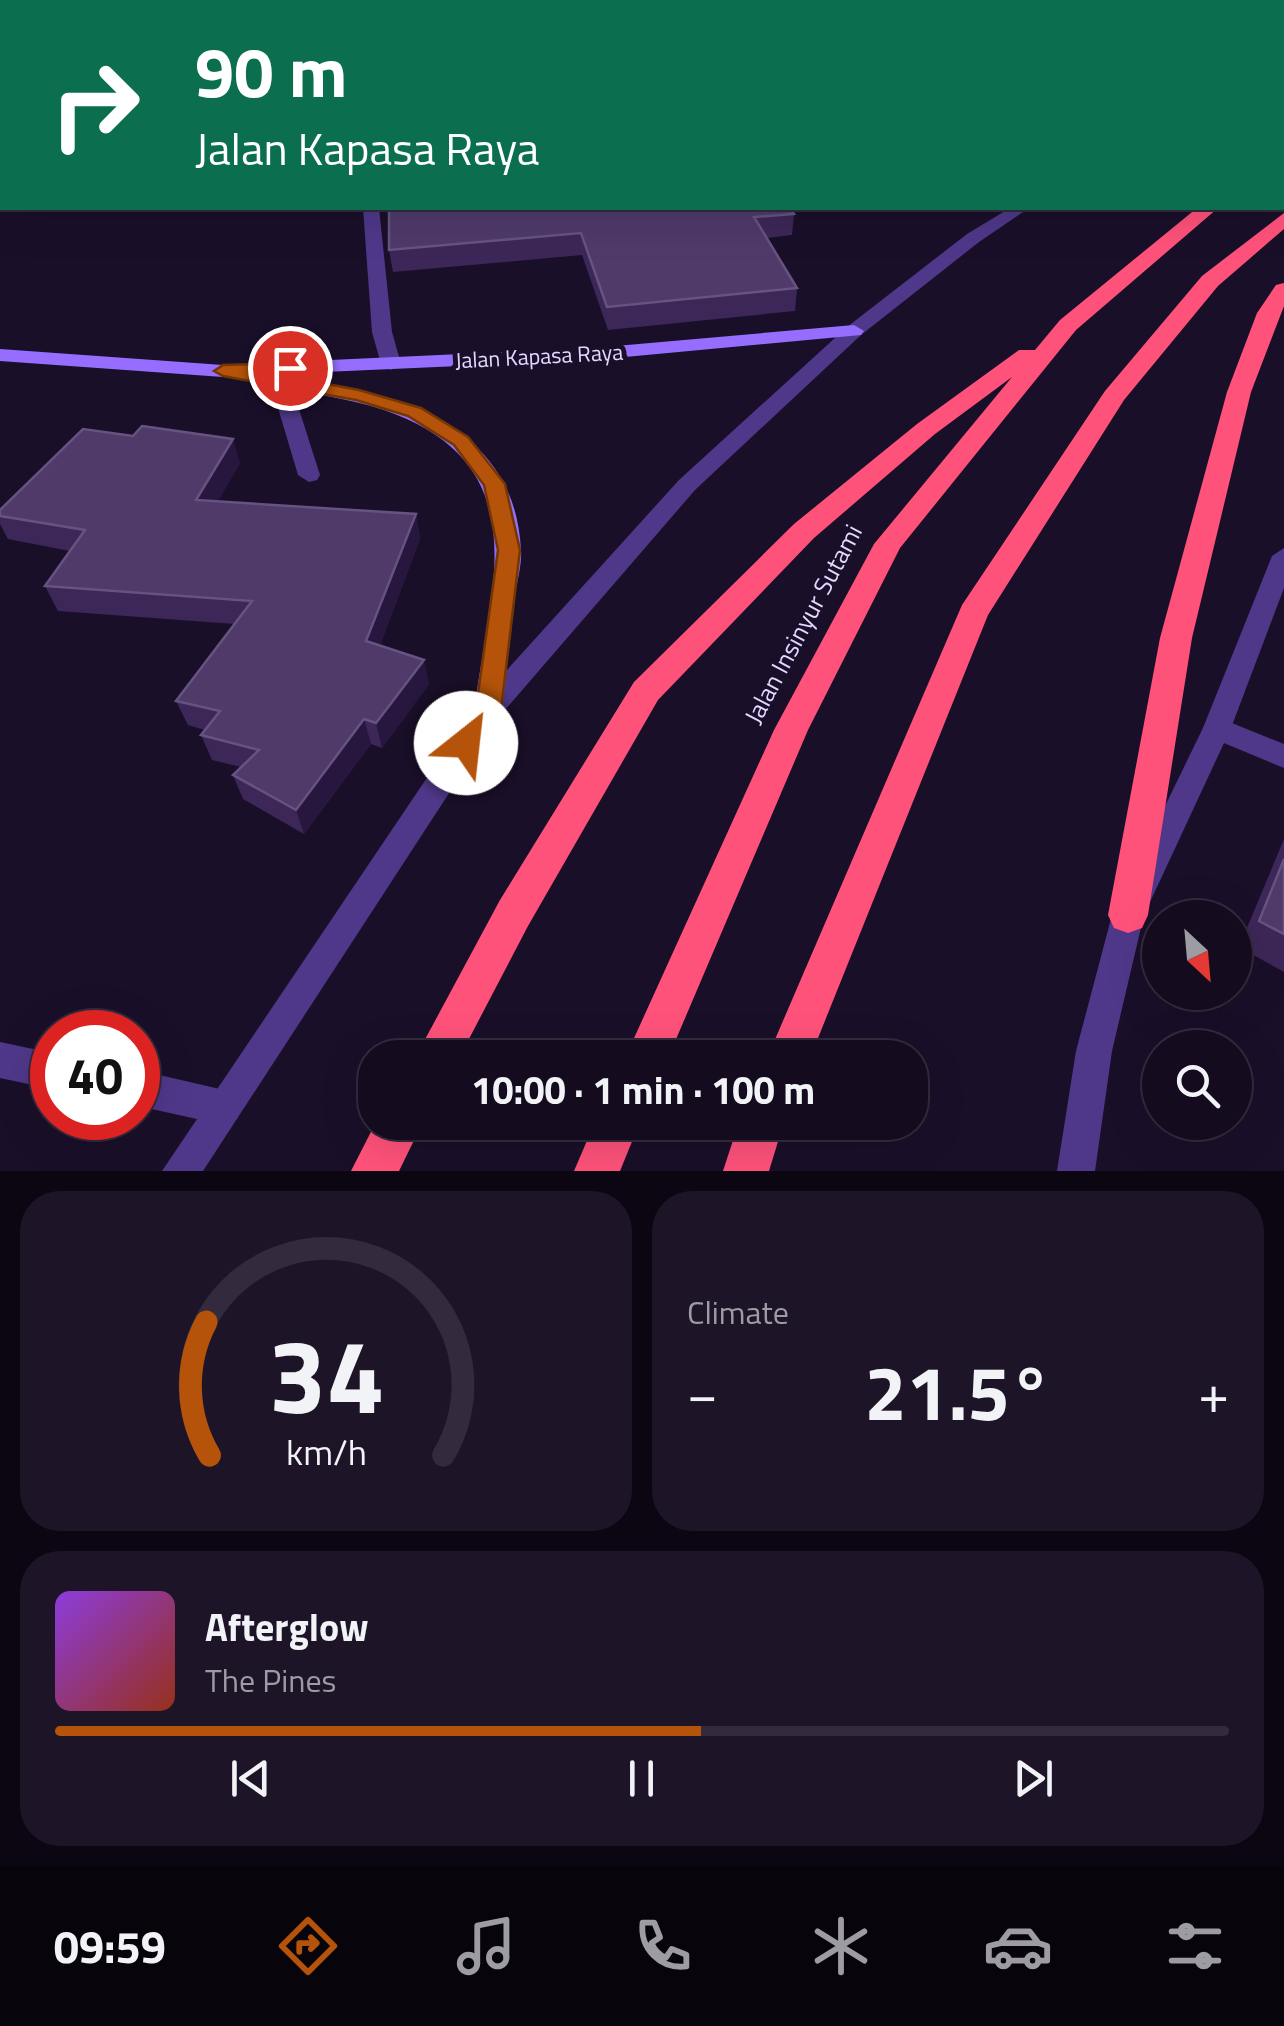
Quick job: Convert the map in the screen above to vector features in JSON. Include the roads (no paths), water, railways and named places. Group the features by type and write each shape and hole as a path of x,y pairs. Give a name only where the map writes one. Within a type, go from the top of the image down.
{"highway":[{"name":"Jalan Insinyur Sutami","path":"654,1040 790,730 888,544 1068,325 1206,210"},
{"path":"795,1040 973,613 1114,396 1210,282 1284,219"},
{"path":"1128,914 1176,638 1239,392 1268,312 1284,290"},
{"path":"446,1040 514,913 646,691 804,531 926,429 1068,325"},
{"path":"374,1171 390,1140"},
{"path":"597,1171 610,1140"},
{"path":"746,1171 756,1140"}],"main road":[{"name":"Jalan Kapasa Raya","path":"223,371 593,354 854,330"},
{"name":"Jalan Kapasa Raya","path":"0,355 223,371 359,395 414,412 461,441 494,484 509,550 488,710"}],"street":[{"path":"371,210 382,332 390,364"},
{"path":"180,1171 488,710 686,485 854,330 973,238 1018,210"},
{"path":"280,381 309,475"},
{"path":"1076,1171 1094,1050 1128,914 1217,728 1284,556"},
{"path":"1217,728 1284,756"},
{"path":"0,1060 30,1066"},
{"path":"160,1093 224,1106"}]}
